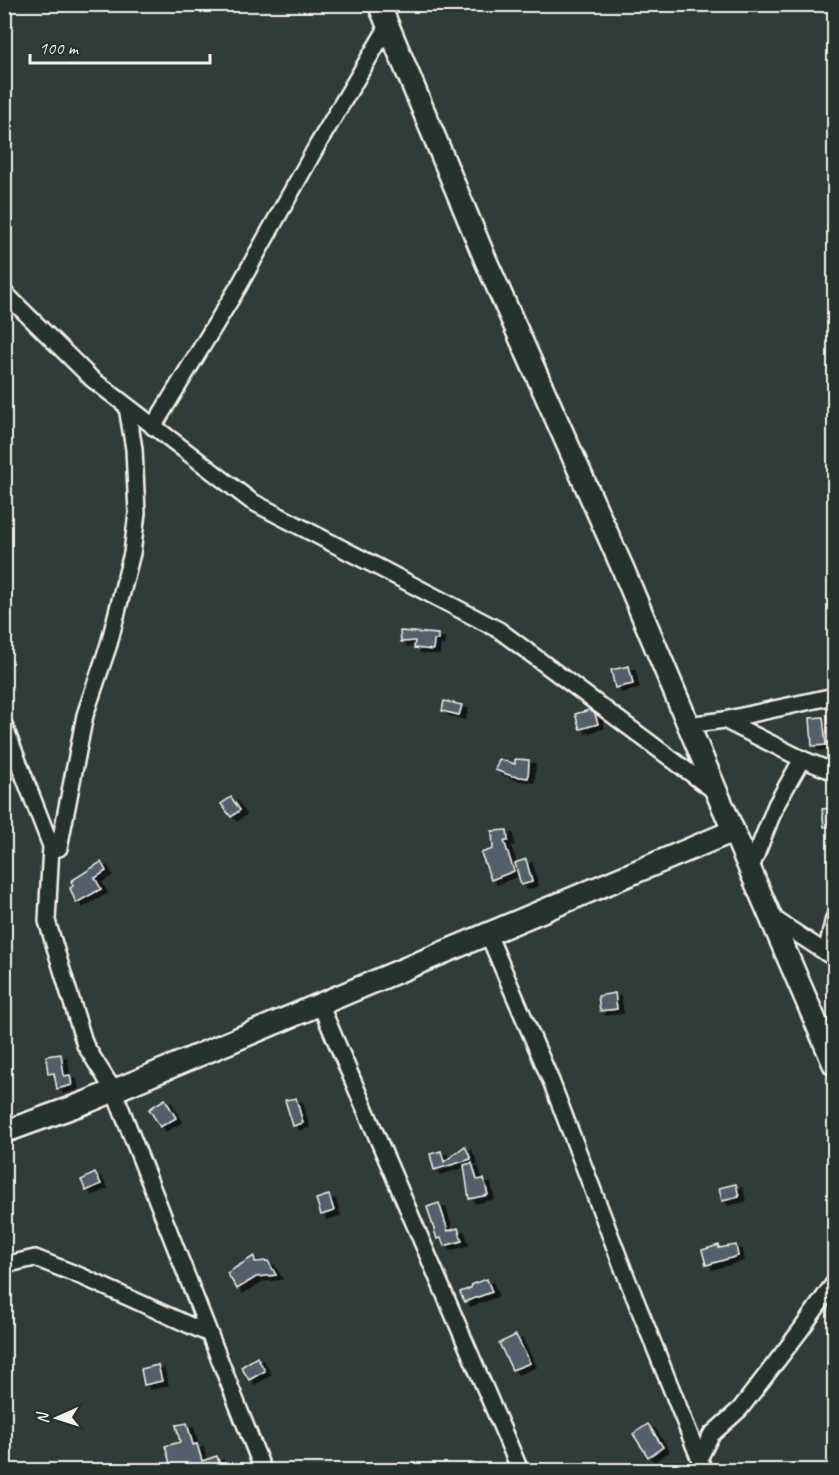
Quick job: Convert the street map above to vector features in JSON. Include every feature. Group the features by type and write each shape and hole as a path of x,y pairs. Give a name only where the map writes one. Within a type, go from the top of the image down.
{"street":[{"path":"379,4 486,261 623,569 834,1064"},
{"path":"153,427 240,284 318,144 388,26"},
{"path":"4,292 92,379 251,501 499,630 717,793"},
{"path":"59,848 85,715 109,644 132,553 137,513 134,449 127,407"},
{"path":"688,725 724,720 834,696"},
{"path":"724,720 802,759 834,772"},
{"path":"4,725 51,846 47,921 85,1045 114,1091 261,1470"},
{"path":"750,870 776,805 802,759"},
{"path":"4,1132 114,1091 734,831"},
{"path":"770,916 830,955 834,918"},
{"path":"488,934 551,1081 702,1464"},
{"path":"320,1004 520,1470"},
{"path":"4,1264 35,1258 83,1277 209,1334"},
{"path":"702,1464 711,1435 740,1409 834,1283"}],"building":[{"path":"400,631 438,634 438,640 434,640 433,650 414,648 415,641 401,642"},
{"path":"629,666 633,684 615,688 611,670"},
{"path":"444,701 462,705 459,715 442,711"},
{"path":"589,710 595,714 598,724 580,729 575,714"},
{"path":"823,717 826,745 812,746 810,718"},
{"path":"499,759 515,764 515,759 529,760 528,778 512,776 495,770"},
{"path":"231,797 240,810 231,817 221,804"},
{"path":"833,808 834,826 824,827 822,809"},
{"path":"507,830 508,841 504,841 514,871 491,880 481,853 493,849 492,831"},
{"path":"526,859 532,882 521,885 515,863"},
{"path":"101,862 106,871 95,878 101,889 76,903 70,888 73,886 71,881"},
{"path":"615,993 617,1009 600,1011 598,996"},
{"path":"61,1054 64,1076 70,1075 72,1085 57,1089 54,1073 48,1074 46,1056"},
{"path":"296,1098 303,1123 293,1126 285,1100"},
{"path":"165,1099 176,1118 160,1127 149,1109"},
{"path":"465,1146 471,1159 434,1170 430,1154 441,1151 444,1162"},
{"path":"472,1163 477,1180 484,1179 488,1195 469,1199 464,1165"},
{"path":"95,1173 101,1184 86,1191 81,1180"},
{"path":"736,1184 739,1197 722,1201 719,1188"},
{"path":"329,1195 334,1211 321,1215 316,1199"},
{"path":"439,1203 448,1231 458,1228 462,1241 444,1246 441,1238 437,1239 427,1207"},
{"path":"719,1245 719,1248 736,1245 738,1256 706,1265 702,1250"},
{"path":"254,1256 255,1262 268,1261 276,1275 256,1277 237,1289 227,1273"},
{"path":"487,1279 492,1292 464,1302 460,1292 471,1288 472,1284"},
{"path":"516,1335 530,1363 512,1370 499,1343"},
{"path":"257,1357 265,1371 249,1380 241,1367"},
{"path":"158,1365 162,1381 144,1385 141,1369"},
{"path":"187,1423 193,1445 197,1444 202,1461 217,1456 220,1465 205,1470 172,1470 165,1446 180,1442 176,1425"},
{"path":"648,1424 663,1447 648,1457 633,1434"}]}
